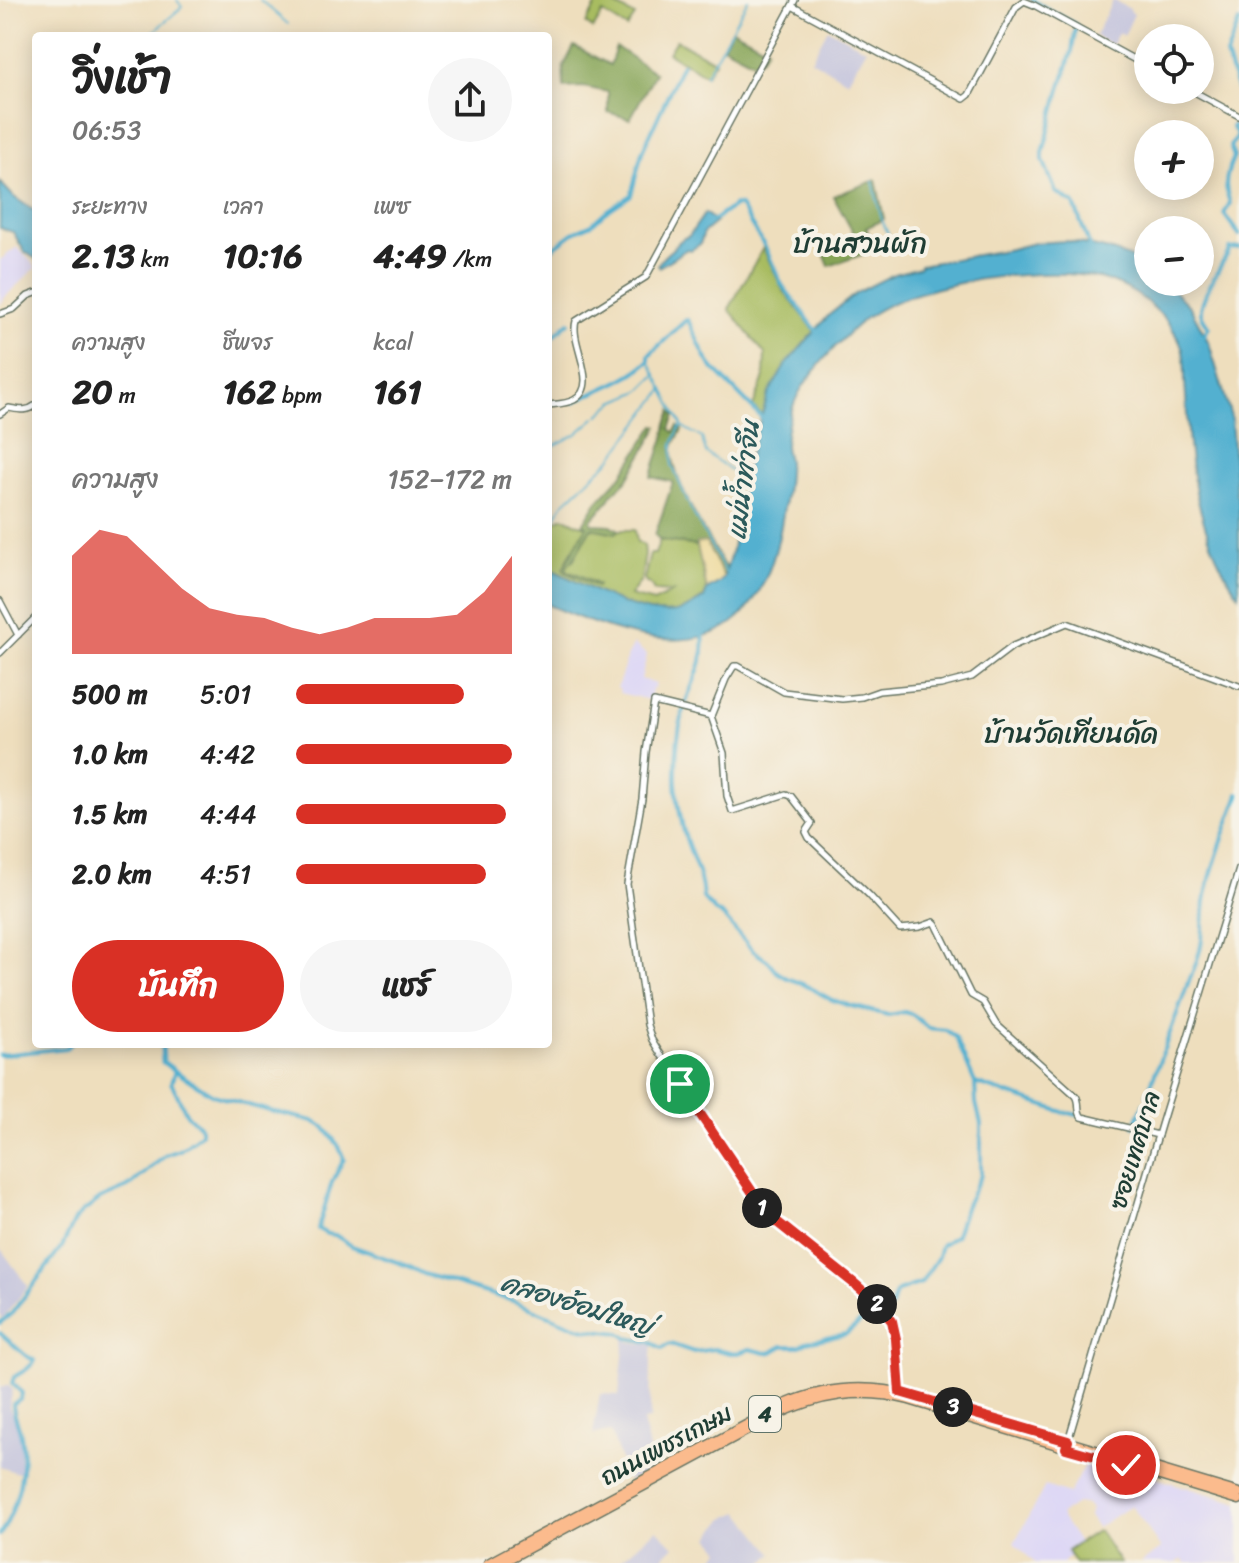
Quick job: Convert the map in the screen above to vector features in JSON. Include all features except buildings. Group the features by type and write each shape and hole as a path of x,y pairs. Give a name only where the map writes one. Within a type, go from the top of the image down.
{"main road":[{"name":"ถนนเพชรเกษม","path":"488,1563 770,1411 826,1390 854,1387 900,1392 1067,1445"},
{"name":"ถนนเพชรเกษม","path":"501,1563 798,1405 857,1393 900,1398 1239,1493"},
{"path":"700,1449 699,1453 733,1438"},
{"name":"ถนนเพชรเกษม","path":"1088,1451 1239,1500"},
{"path":"660,1470 691,1457 689,1462"}],"street":[{"path":"552,404 577,398 586,386 576,321 646,277 794,3 964,99 1019,4 1024,1 1134,59"},
{"path":"1214,102 1239,116"},
{"path":"0,314 14,309 32,294"},
{"path":"0,414 9,408 23,411 32,408"},
{"path":"0,601 18,635"},
{"path":"0,653 32,621"},
{"path":"1158,1135 1081,1117 1076,1096 996,1024 983,1002 971,995 934,922 900,929 809,838 806,832 813,824 787,794 732,811 727,796 723,750 711,716 728,674 736,665 784,692 842,699 862,697 972,677 1013,646 1067,623 1239,686"},
{"path":"711,716 654,702 641,809 627,884 647,1025 660,1053 767,1214 849,1279 888,1316 895,1329 900,1392"},
{"name":"ซอยเทศบาล","path":"1067,1445 1239,869"}],"shaded area":[{"path":"1113,0 1134,14 1124,36 1118,33 1112,45 1095,36"},
{"path":"828,29 866,49 848,81 811,60"},
{"path":"17,247 32,263 32,271 0,305 0,260"},
{"path":"634,644 647,655 641,679 656,684 650,700 619,693 617,688"},
{"path":"0,1248 28,1286 3,1318 0,1314"},
{"path":"625,1337 630,1342 653,1345 650,1420 643,1421 653,1468 628,1481 611,1432 593,1434 600,1394 619,1395"},
{"path":"7,1385 13,1390 9,1407 19,1428 18,1473 0,1467 0,1388"},
{"path":"1088,1458 1239,1503 1239,1563 1185,1563 1182,1559 1175,1563 1141,1563 1161,1549 1131,1505 1097,1528 1089,1516 1091,1509 1088,1505 1078,1503 1060,1515 1079,1543 1067,1551 1070,1556 1063,1563 1035,1563 1014,1543 1045,1486 1069,1494"},
{"path":"740,1512 773,1553 764,1563 709,1563 721,1550 710,1537 725,1518"},
{"path":"657,1529 674,1546 657,1563 617,1563"}],"green space":[{"path":"599,0 606,0 635,16 627,28 603,13 593,29 586,24"},
{"path":"732,29 767,48 761,59 758,58 755,63 723,46"},
{"path":"676,40 715,61 706,75 668,53"},
{"path":"574,46 610,65 616,47 655,73 630,119 608,112 608,92 583,87 564,88 563,68"},
{"path":"876,180 884,219 866,228 876,250 829,266 824,254 852,243 854,234 833,196"},
{"path":"763,248 783,290 815,331 783,370 762,415 753,407 764,377 765,354 729,309"},
{"path":"672,411 675,415 670,429 674,432 678,426 682,430 673,447 677,474 692,509 726,569 724,577 706,543 697,543 697,546 660,540 655,535 673,482 651,477"},
{"path":"655,425 658,426 656,431 627,480 591,520 592,524 611,525 619,530 616,533 591,528 567,566 567,571 580,575 597,587 566,572 563,568 597,502 622,475"},
{"path":"563,517 588,526 568,558 566,572 597,587 567,571 567,566 591,528 616,533 619,530 635,530 637,542 644,545 645,554 641,580 630,596 654,602 673,592 654,591 644,579 650,554 655,554 660,540 697,546 707,590 704,597 676,612 644,610 610,598 552,570 552,523"},
{"path":"1097,1531 1120,1563 1075,1563 1067,1551"}],"sand":[{"path":"706,542 724,577 707,590 697,546 697,543"}],"water":[{"path":"0,182 32,209 32,256 25,252 13,232 0,228"},
{"path":"705,213 716,222 704,232 700,244 659,267 662,258 680,240 689,236"},
{"path":"1066,241 1120,253 1134,259 1134,292 1118,284 1083,275 1005,276 924,292 887,306 865,318 824,359 807,380 792,408 785,445 788,466 786,493 772,562 764,582 740,616 712,634 689,639 665,639 615,630 552,607 552,570 610,598 644,610 676,612 704,598 707,590 724,577 732,550 748,460 768,395 786,364 829,315 858,292 894,274 920,265 1034,243"},
{"path":"1139,296 1179,296 1190,307 1209,343 1231,417 1239,503 1239,595 1212,546 1200,509 1189,445 1184,355 1166,320"}],"waterway":[{"path":"153,32 182,7 177,0"},
{"path":"260,0 288,24"},
{"path":"705,76 748,0"},
{"path":"1032,0 1076,25 1043,160 1056,192 1074,204 1090,247"},
{"path":"1239,22 1226,56 1239,94"},
{"path":"552,249 631,195 642,152 682,64"},
{"path":"1239,121 1232,127 1237,138 1230,146 1234,157 1226,180 1230,203 1224,214 1239,235"},
{"path":"873,181 883,222 895,243"},
{"path":"714,220 735,205 740,206 765,247 782,285 819,334"},
{"path":"1202,339 1209,327 1201,312 1202,302 1230,249 1239,248"},
{"name":"แม่น้ำท่าจีน","path":"591,394 643,366 649,361 649,355 688,320 713,368 764,420"},
{"path":"552,337 569,322"},
{"name":"แม่น้ำท่าจีน","path":"649,361 683,427 702,438 706,453 745,480"},
{"path":"598,416 614,402 640,391 655,376"},
{"path":"552,521 562,505 612,458 664,389"},
{"path":"574,402 588,395"},
{"path":"552,446 575,435 595,418"},
{"name":"แม่น้ำท่าจีน","path":"680,427 673,444 672,465 691,509 727,575"},
{"name":"คลองอ้อมใหญ่","path":"0,1323 12,1313 62,1247 75,1220 82,1213 100,1199 128,1187 166,1155 180,1150 201,1134 201,1128 187,1114 171,1083 175,1071 213,1095 313,1121 324,1127 344,1159 332,1182 318,1229 424,1274 513,1301 574,1326 620,1333 662,1348 670,1344 694,1352 714,1349 738,1353 750,1349 766,1353 783,1346 800,1346 846,1334 865,1318 882,1316 891,1307 898,1291 921,1283 938,1257 941,1245 956,1235 981,1175 981,1124 975,1083 956,1038 946,1030 928,1028 912,1014 888,1015 832,1000 787,978 752,950 703,898 699,875 682,824 676,779 680,726 703,654 703,634"},
{"path":"1197,960 1210,879 1239,794"},
{"path":"1191,976 1197,961"},
{"path":"1164,1049 1190,978"},
{"path":"0,1055 66,1048"},
{"path":"162,1048 163,1062 175,1071"},
{"path":"1147,1095 1163,1052"},
{"path":"975,1083 1078,1115"},
{"path":"1134,1126 1144,1103"},
{"path":"0,1333 35,1361 14,1377 12,1383 22,1393 13,1404 21,1435 23,1460 16,1500 0,1535"}],"district":[{"name":"บ้านสวนผัก","path":"860,243"},
{"name":"บ้านวัดเทียนดัด","path":"1071,733"}],"route":[{"path":"680,1084 767,1214 855,1284 892,1321 900,1392 1068,1441 1066,1448 1126,1465"}]}
